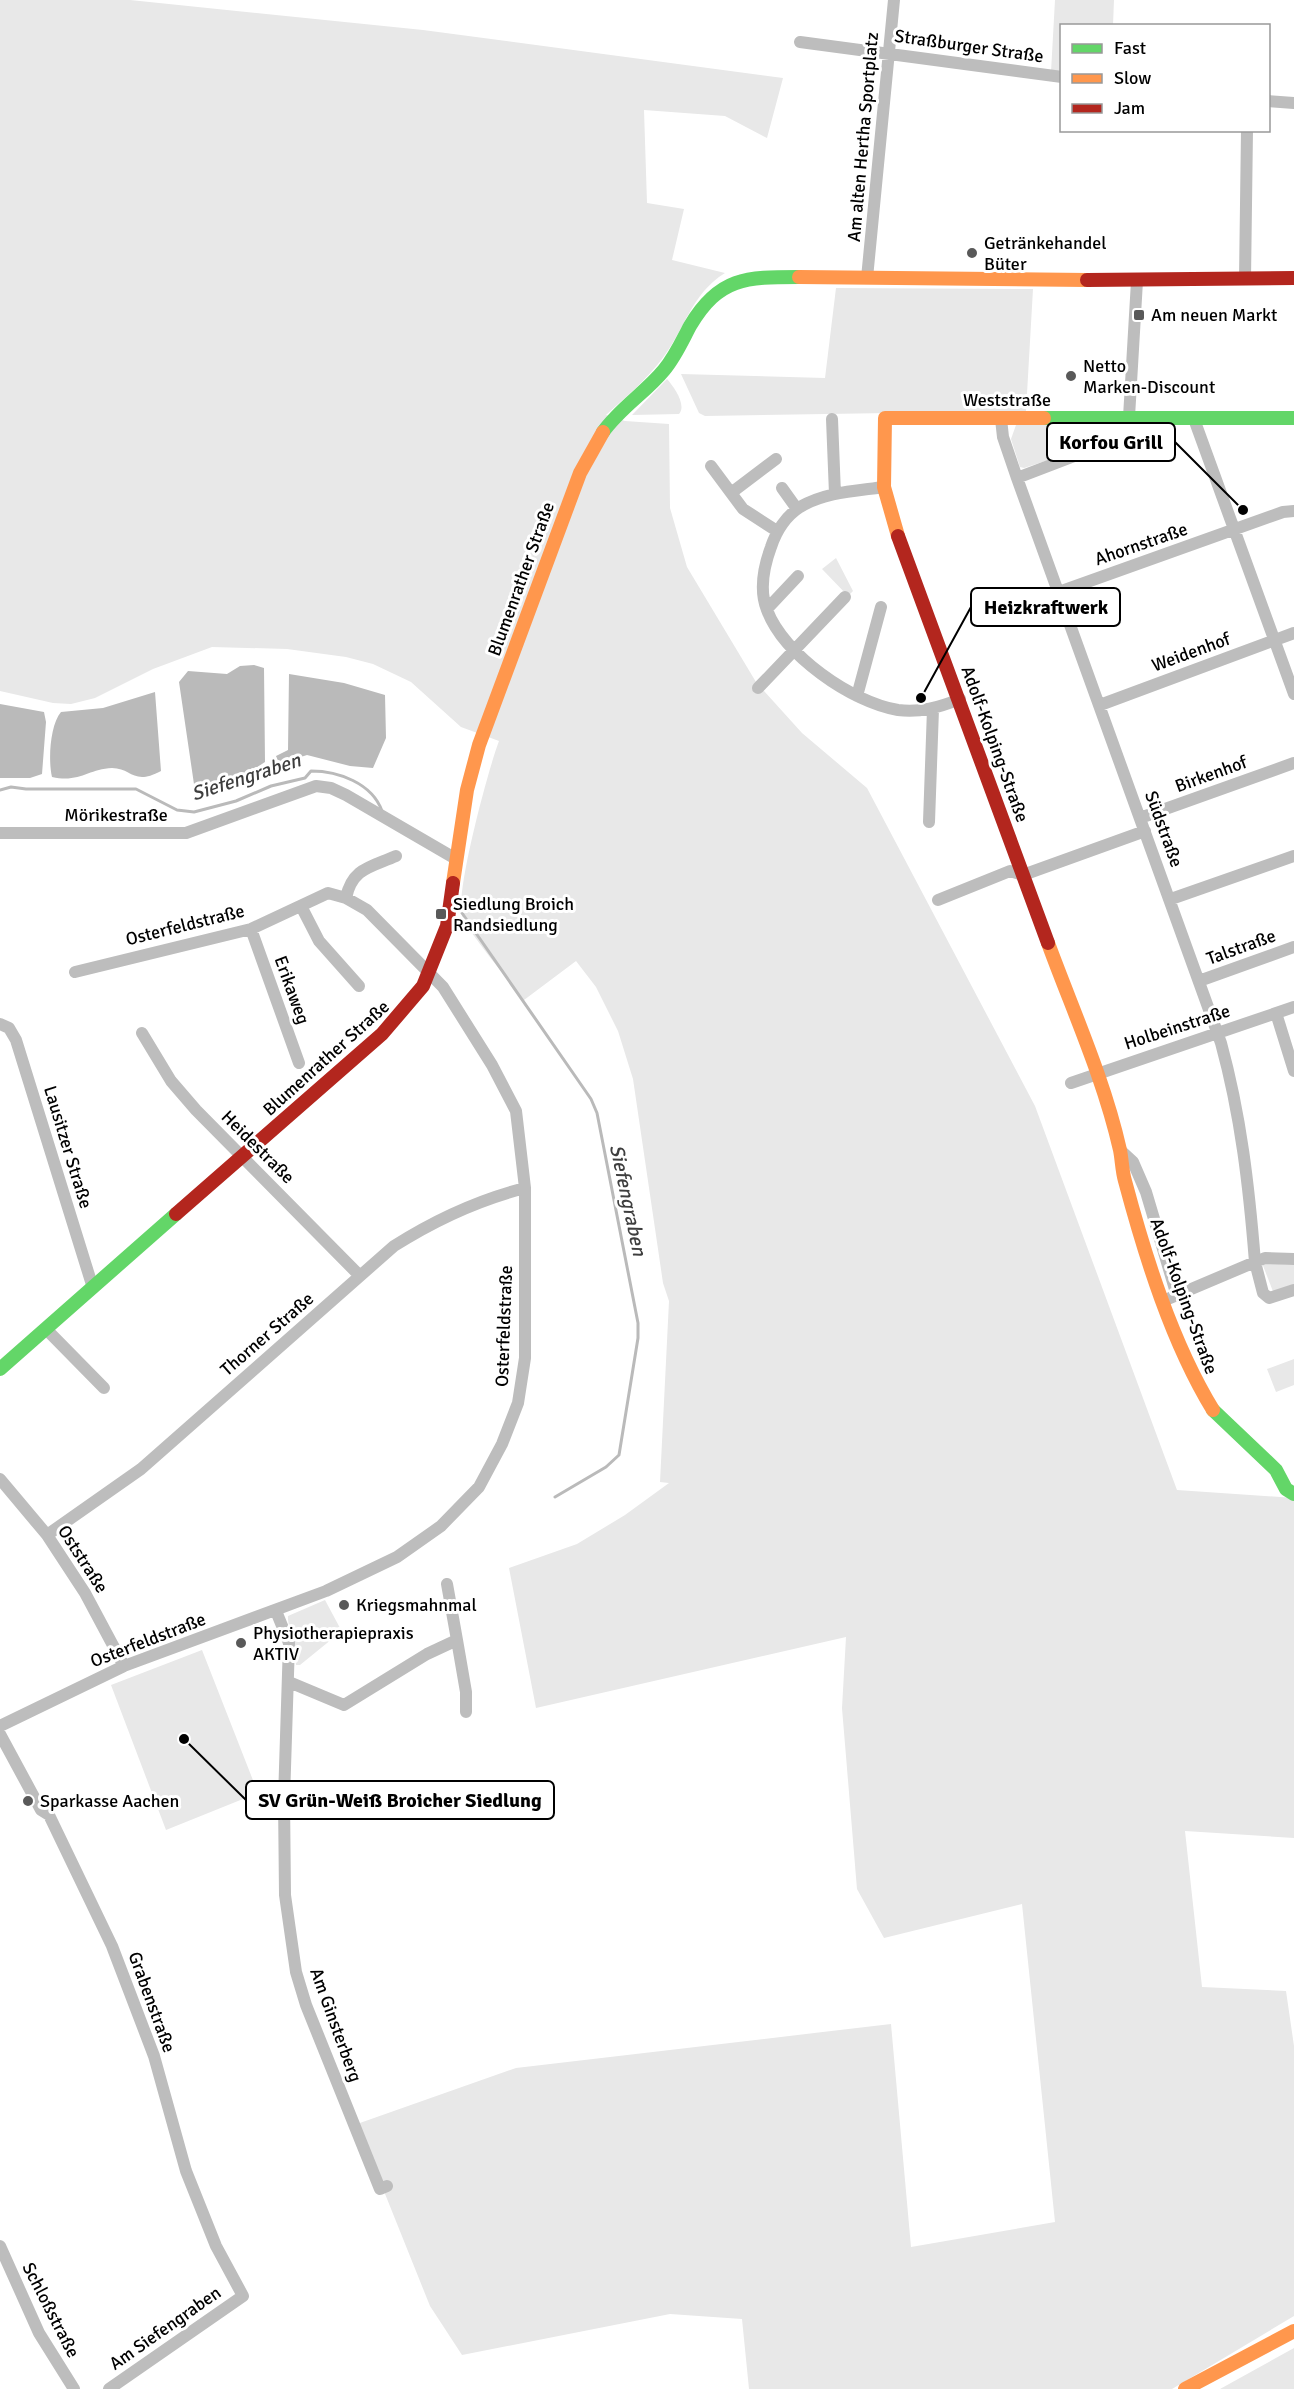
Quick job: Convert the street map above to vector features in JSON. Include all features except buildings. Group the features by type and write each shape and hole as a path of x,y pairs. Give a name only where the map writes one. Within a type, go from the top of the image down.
{"street":[{"name":"Am alten Hertha Sportplatz","path":"867,278 894,0"},
{"name":"Straßburger Straße","path":"800,42 1060,77"},
{"path":"1270,101 1294,103"},
{"path":"1245,279 1247,132"},
{"name":"Blumenrather Straße","path":"0,1369 382,1034 404,1012 430,974 447,926 467,790 479,745 579,472 597,438 612,420 653,383 667,366 703,306 723,287 740,280 763,277 1137,281 1294,278"},
{"path":"1017,478 1111,442 1123,431 1129,417 1137,281"},
{"name":"Weststraße","path":"885,418 1294,418"},
{"name":"Adolf-Kolping-Straße","path":"885,418 884,487 893,523 960,699 1096,1073 1120,1150 1124,1179 1163,1300 1185,1359 1208,1405 1223,1423 1276,1470 1292,1493"},
{"path":"1194,418 1294,694"},
{"path":"832,419 835,494"},
{"name":"Südstraße","path":"1001,419 1003,437 1017,478 1171,899 1217,1032 1234,1089 1244,1150 1255,1262 1263,1293 1269,1298 1294,1290"},
{"path":"730,493 776,459"},
{"path":"711,466 743,509 777,531"},
{"path":"884,487 823,496 797,509 777,531 767,558 763,583 767,609 781,633 796,650 827,678 857,696 898,710 933,709 960,699"},
{"path":"782,488 797,509"},
{"name":"Ahornstraße","path":"1059,592 1283,512 1294,511"},
{"path":"767,609 798,576"},
{"path":"758,688 845,597"},
{"path":"857,696 881,607"},
{"name":"Weidenhof","path":"1100,705 1294,633"},
{"path":"929,822 933,709"},
{"name":"Birkenhof","path":"1140,818 1294,763"},
{"name":"Mörikestraße","path":"0,833 186,833 316,786 331,788 346,795 456,859"},
{"path":"938,900 1010,871 1023,875 1145,831"},
{"path":"346,898 351,879 361,871 396,856"},
{"path":"1171,899 1294,856"},
{"name":"Osterfeldstraße","path":"0,1726 124,1666 276,1611 326,1591 397,1557 441,1526 478,1487 502,1444 518,1403 525,1359 525,1188 516,1111 492,1065 443,987 367,910 346,898 328,893 251,929 75,972"},
{"path":"302,906 319,941 360,986"},
{"name":"Erikaweg","path":"251,929 299,1063"},
{"name":"Talstraße","path":"1199,981 1294,946"},
{"name":"Holbeinstraße","path":"1071,1083 1294,1007"},
{"path":"1276,1013 1294,1071"},
{"name":"Lausitzer Straße","path":"0,1024 9,1028 16,1040 93,1288"},
{"name":"Heidestraße","path":"142,1033 171,1081 243,1158 360,1276"},
{"name":"Adolf-Kolping-Straße","path":"1120,1150 1133,1162 1146,1192 1176,1296"},
{"name":"Thorner Straße","path":"47,1535 141,1469 394,1246 423,1228 490,1197 525,1188"},
{"path":"1163,1300 1264,1258 1294,1259"},
{"path":"46,1329 104,1389"},
{"name":"Oststraße","path":"0,1479 47,1535 85,1593 124,1666"},
{"path":"447,1584 466,1692 466,1712"},
{"name":"Am Ginsterberg","path":"276,1611 289,1643 284,1799 285,1895 296,1972 306,2005 380,2189 387,2186"},
{"path":"289,1682 344,1706 427,1654 457,1640"},
{"name":"Grabenstraße","path":"0,1734 41,1810 49,1815 112,1946 154,2056 186,2171 216,2246 243,2296"},
{"name":"Schloßstraße","path":"0,2246 39,2333 74,2389"},
{"name":"Am Siefengraben","path":"109,2389 243,2296"},
{"path":"1185,2389 1294,2331"}],"shaded area":[{"path":"0,0 130,0 423,30 783,78 767,138 725,116 644,110 647,203 684,209 672,260 725,273 704,291 656,367 606,415 625,421 669,424 670,508 687,567 756,682 802,733 867,788 1035,1106 1177,1490 1294,1498 1294,1838 1185,1831 1202,1987 1286,1991 1294,2046 1294,2316 1172,2389 749,2389 742,2319 670,2314 462,2355 430,2306 357,2124 516,2068 891,2024 911,2247 1055,2222 1022,1904 884,1938 857,1889 842,1708 846,1637 536,1708 509,1568 577,1544 625,1515 669,1483 660,1482 669,1301 663,1283 633,1079 618,1031 596,987 576,961 524,1000 465,922 461,902 463,882 481,801 499,741 461,727 411,682 373,664 346,657 287,649 212,647 153,669 95,698 71,704 53,703 0,691"},
{"path":"1055,0 1114,0 1113,24 1060,24 1060,73 1051,72"},
{"path":"836,288 1033,289 1026,411 705,416 699,413 681,374 825,378"},
{"path":"667,379 681,401 679,414 632,415"},
{"path":"1108,423 1113,431 1109,440 1024,468 1020,467 1011,439 1016,425"},
{"path":"836,558 853,591 848,596 822,569"},
{"path":"254,665 264,668 265,762 225,788 195,791 179,682 188,671 227,674 240,666"},
{"path":"289,674 344,683 385,695 386,738 373,768 350,766 307,755 279,764 276,756 288,750"},
{"path":"155,692 161,771 138,777 112,768 77,777 52,777 51,743 54,725 61,712 103,708"},
{"path":"0,704 44,712 46,722 42,774 30,778 0,778"},
{"path":"1262,1263 1294,1265 1294,1287 1274,1294"},
{"path":"1294,1359 1294,1385 1276,1392 1267,1369"},
{"path":"325,1600 340,1628 332,1639 300,1665 296,1665 288,1616"},
{"path":"202,1650 258,1793 166,1830 111,1685"},
{"path":"1294,2348 1294,2389 1220,2389"}],"waterway":[{"name":"Siefengraben","path":"0,790 11,787 136,789 177,810 194,812 236,801 271,786 305,778 311,771 332,773 353,780 370,793 382,811"},
{"name":"Siefengraben","path":"462,913 591,1099 597,1113 638,1323 638,1338 619,1455 606,1467 555,1497"}],"traffic: fast":[{"path":"603,432 617,415 664,370 701,310 723,289 749,280 799,277"},
{"path":"1044,418 1294,418"},
{"path":"0,1369 176,1214"},
{"path":"1213,1410 1276,1470 1286,1489 1294,1494"}],"traffic: slow":[{"path":"799,277 1087,280"},
{"path":"898,536 884,487 885,418 1044,418"},
{"path":"453,883 467,790 479,745 580,473 603,432"},
{"path":"1048,943 1106,1097 1133,1210 1161,1298 1172,1328 1213,1410"},
{"path":"1185,2389 1294,2331"}],"traffic: jam":[{"path":"1087,280 1294,278"},
{"path":"898,536 1048,943"},
{"path":"176,1214 382,1034 423,986 447,926 453,883"}],"place":[{"name":"Getränkehandel Büter","path":"972,253"},
{"name":"Am neuen Markt","path":"1139,315"},
{"name":"Netto Marken-Discount","path":"1071,376"},
{"name":"Korfou Grill","path":"1243,510"},
{"name":"Heizkraftwerk","path":"921,698"},
{"name":"Siedlung Broich Randsiedlung","path":"441,914"},
{"name":"Kriegsmahnmal","path":"344,1605"},
{"name":"Physiotherapiepraxis AKTIV","path":"241,1643"},
{"name":"SV Grün-Weiß Broicher Siedlung","path":"184,1739"},
{"name":"Sparkasse Aachen","path":"28,1801"}]}
